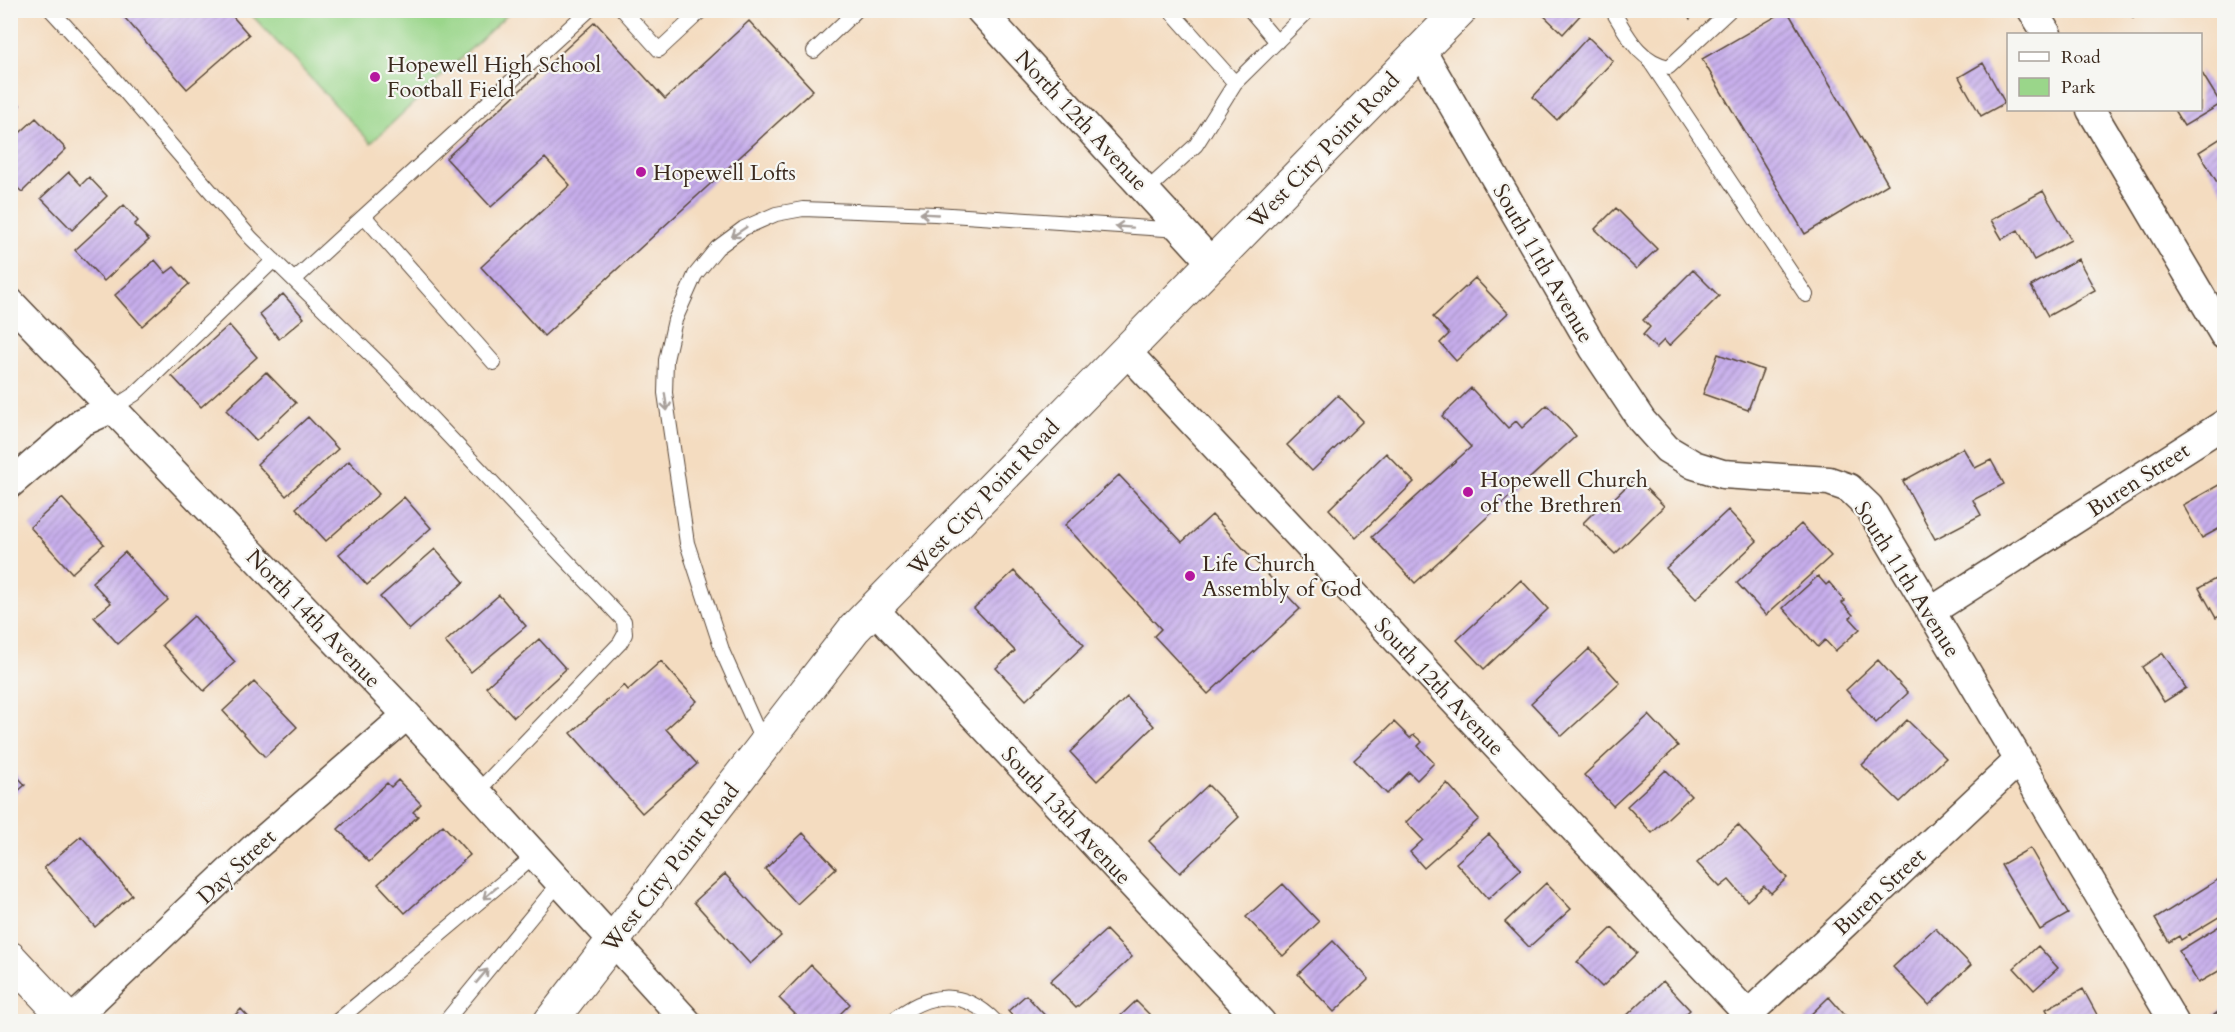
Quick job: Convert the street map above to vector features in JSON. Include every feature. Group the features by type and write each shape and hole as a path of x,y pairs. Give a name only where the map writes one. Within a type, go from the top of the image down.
{"street":[{"name":"North 12th Avenue","path":"980,10 1212,263"},
{"name":"West City Point Road","path":"550,1022 854,629 1460,10"},
{"path":"2032,10 2046,33"},
{"name":"South 11th Avenue","path":"1421,50 1594,349 1642,422 1667,449 1694,465 1723,474 1823,480 1849,488 1869,507 2174,1022"},
{"path":"2092,111 2224,335"},
{"name":"North 14th Avenue","path":"10,302 407,715 687,1022"},
{"name":"South 12th Avenue","path":"1126,351 1748,1019"},
{"path":"10,484 82,422 114,408"},
{"name":"Buren Street","path":"1930,612 2224,424"},
{"name":"South 13th Avenue","path":"873,608 1261,1022"},
{"name":"Day Street","path":"70,1021 254,848 407,715"},
{"name":"Buren Street","path":"1748,1019 2018,761"},
{"path":"10,958 70,1021"}],"lane":[{"path":"51,10 108,72 251,238 384,368 624,621 625,634 620,643 477,792"},
{"path":"294,280 589,10"},
{"path":"623,10 658,50 702,10"},
{"path":"814,51 857,10"},
{"path":"1170,10 1235,83"},
{"path":"1250,10 1277,42"},
{"path":"1146,191 1196,145 1235,83 1309,10"},
{"path":"1612,10 1637,51 1649,60 1669,67 1730,10"},
{"path":"1649,60 1806,295"},
{"path":"764,745 723,653 687,543 665,393 666,360 675,320 695,275 717,248 744,228 776,214 803,209 935,214 1182,231"},
{"path":"364,216 494,363"},
{"path":"114,408 135,394 274,260"},
{"path":"336,1022 534,855"},
{"path":"445,1022 560,883"},
{"path":"891,1022 902,1013 931,998 955,998 984,1010 996,1022"}],"green space":[{"name":"Hopewell High School Football Field","path":"248,11 511,11 371,143"}],"building":[{"path":"118,10 227,10 249,35 187,89"},
{"path":"1538,10 1585,10 1563,34"},
{"path":"1685,10 1698,10 1690,19"},
{"path":"1787,10 1888,184 1805,234 1702,59"},
{"path":"2129,10 2146,10 2133,18"},
{"name":"Hopewell Lofts","path":"749,21 813,90 544,336 481,267 570,185 545,158 491,207 446,158 595,22 665,99"},
{"path":"1588,37 1613,61 1557,120 1533,97"},
{"path":"1983,63 2005,103 1981,116 1959,77"},
{"path":"2202,73 2221,104 2184,126 2175,111 2202,111"},
{"path":"10,94 20,105 10,114"},
{"path":"36,118 66,149 22,192 10,181 10,142"},
{"path":"2224,136 2224,194 2199,152"},
{"path":"69,172 81,185 89,177 107,196 72,230 41,198"},
{"path":"2043,191 2071,240 2034,260 2018,230 2002,239 1991,220"},
{"path":"124,205 138,221 134,225 149,240 104,281 75,250"},
{"path":"1616,208 1657,249 1636,269 1595,229"},
{"path":"2078,259 2095,290 2048,316 2031,286"},
{"path":"155,260 166,273 174,267 189,284 142,326 115,295"},
{"path":"1693,270 1719,296 1669,346 1664,340 1656,348 1643,335 1650,327 1643,320"},
{"path":"1475,278 1508,313 1456,361 1440,343 1449,334 1433,317"},
{"path":"283,294 304,318 279,339 259,314"},
{"path":"229,325 257,357 201,407 172,376"},
{"path":"1718,354 1763,370 1748,410 1703,394"},
{"path":"266,372 296,403 256,441 226,410"},
{"name":"Hopewell Church of the Brethren","path":"1471,388 1508,428 1516,421 1522,428 1547,405 1576,436 1415,583 1372,537 1471,447 1442,416"},
{"path":"1338,395 1363,421 1312,471 1287,445"},
{"path":"308,417 338,449 286,496 257,464"},
{"path":"1963,448 1975,468 1991,460 2004,484 1973,500 1981,515 1935,539 1903,481"},
{"path":"1386,453 1414,482 1356,538 1329,509"},
{"path":"349,461 379,494 326,541 296,508"},
{"name":"Life Church Assembly of God","path":"1119,475 1182,542 1212,515 1300,609 1208,694 1154,636 1161,629 1065,525"},
{"path":"1635,478 1664,506 1615,554 1583,523 1600,506 1603,509"},
{"path":"2224,482 2224,526 2202,538 2183,505"},
{"path":"404,497 431,528 367,585 339,554"},
{"path":"62,498 104,544 72,573 30,527"},
{"path":"1728,510 1757,541 1696,599 1666,568"},
{"path":"1801,524 1831,556 1766,615 1737,583"},
{"path":"435,549 464,582 409,630 380,597"},
{"path":"125,552 168,600 118,644 94,617 111,603 92,582"},
{"path":"1014,571 1084,645 1026,700 996,668 1015,651 974,608"},
{"path":"2224,574 2224,614 2216,618 2199,588"},
{"path":"1818,576 1826,585 1829,582 1845,601 1842,603 1853,615 1850,618 1860,629 1835,651 1825,640 1818,647 1783,608"},
{"path":"1521,580 1548,609 1484,669 1457,640"},
{"path":"499,595 526,626 471,672 445,642"},
{"path":"194,616 235,662 204,691 162,645"},
{"path":"539,639 566,669 514,717 486,687"},
{"path":"1589,649 1620,683 1562,736 1531,703"},
{"path":"2163,653 2186,688 2164,702 2142,667"},
{"path":"1878,660 1908,693 1876,723 1846,690"},
{"path":"661,661 697,701 666,729 697,764 642,813 571,733 624,685 628,690"},
{"path":"254,682 297,727 265,757 223,711"},
{"path":"1127,697 1154,726 1097,781 1070,752"},
{"path":"1649,715 1678,746 1613,806 1584,775"},
{"path":"1907,720 1946,758 1900,802 1862,765"},
{"path":"1394,722 1410,738 1414,735 1422,742 1418,746 1434,763 1417,780 1409,772 1387,794 1354,760"},
{"path":"10,768 25,785 10,798"},
{"path":"1666,770 1691,796 1652,833 1627,806"},
{"path":"398,780 421,804 413,812 418,816 369,862 338,829 387,783 391,787"},
{"path":"1447,783 1479,819 1424,868 1410,852 1423,840 1406,822"},
{"path":"1208,785 1239,817 1180,873 1149,841"},
{"path":"443,825 470,855 405,913 378,884"},
{"path":"1738,825 1787,878 1771,893 1764,886 1747,901 1729,880 1720,887 1697,863"},
{"path":"803,833 836,868 797,904 765,869"},
{"path":"1489,834 1521,869 1488,899 1456,863"},
{"path":"81,836 132,895 95,927 44,868"},
{"path":"2030,848 2068,914 2040,930 2001,865"},
{"path":"725,874 781,936 750,964 694,902"},
{"path":"2222,877 2224,914 2181,940 2179,936 2169,942 2155,919"},
{"path":"1546,883 1571,909 1529,947 1505,922"},
{"path":"1283,884 1319,922 1283,956 1246,917"},
{"path":"2224,923 2224,968 2198,983 2179,951"},
{"path":"1612,928 1637,953 1602,987 1577,962"},
{"path":"1935,928 1971,965 1929,1005 1893,967"},
{"path":"1106,930 1132,957 1076,1008 1050,981"},
{"path":"1333,941 1369,979 1334,1012 1298,974"},
{"path":"2038,946 2058,968 2034,990 2014,968"},
{"path":"811,965 850,1004 832,1022 803,1022 779,998"},
{"path":"1663,981 1690,1010 1677,1022 1620,1022"},
{"path":"2083,989 2101,1022 2053,1022 2046,1009"},
{"path":"1026,995 1051,1022 1018,1022 1008,1011"},
{"path":"1829,997 1851,1022 1803,1022"},
{"path":"1136,1001 1153,1018 1150,1022 1114,1022"},
{"path":"2224,1008 2224,1022 2218,1022 2214,1015"},
{"path":"241,1009 253,1022 228,1022"}],"place":[{"name":"Hopewell High School Football Field","path":"375,77"},
{"name":"Hopewell Lofts","path":"641,172"},
{"name":"Hopewell Church of the Brethren","path":"1468,492"},
{"name":"Life Church Assembly of God","path":"1190,576"}]}
